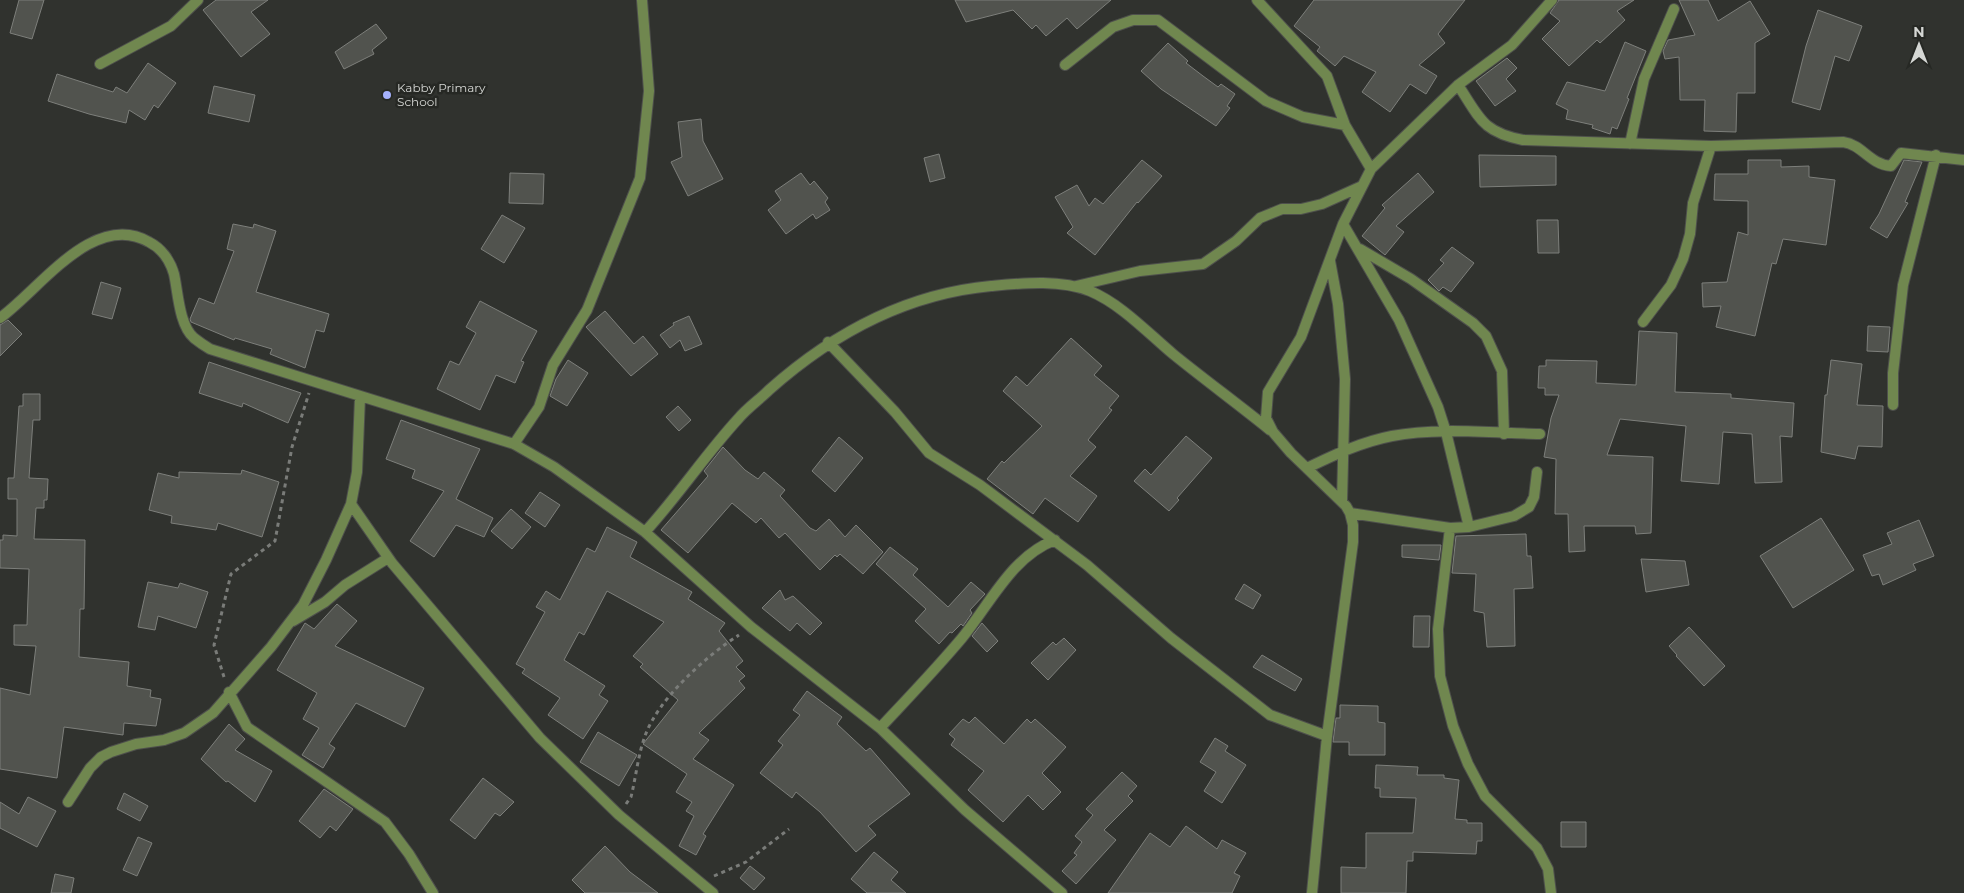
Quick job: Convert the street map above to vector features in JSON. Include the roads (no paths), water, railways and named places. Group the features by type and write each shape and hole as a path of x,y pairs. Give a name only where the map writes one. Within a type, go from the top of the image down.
{"street":[{"path":"100,64 170,26 198,0"},
{"path":"514,444 539,407 553,365 587,310 640,178 649,91 642,0"},
{"path":"1257,0 1327,76 1345,125 1371,170"},
{"path":"1272,432 1266,418 1268,392 1301,338 1343,224 1371,170 1458,85 1512,45 1552,0"},
{"path":"1630,144 1644,79 1674,9"},
{"path":"1065,65 1113,27 1133,20 1158,20 1266,100 1303,117 1345,125"},
{"path":"1458,85 1491,131 1504,137 1523,140 1711,146 1843,142 1854,145 1874,162 1891,166 1901,153 1936,155 1964,160"},
{"path":"1643,322 1671,285 1684,259 1695,196 1711,146"},
{"path":"1893,405 1893,373 1903,285 1936,155"},
{"path":"1073,287 1140,271 1203,264 1214,258 1260,218 1268,214 1282,209 1301,209 1322,204 1362,186"},
{"path":"1343,224 1399,320 1438,407 1469,527"},
{"path":"0,318 77,251 95,239 116,235 139,236 157,246 172,265 183,318 193,337 210,349 514,444 554,467 645,532 751,628 880,728 965,810 1062,893"},
{"path":"1359,249 1411,278 1473,323 1486,336 1502,371 1504,434"},
{"path":"1330,260 1338,304 1345,379 1342,502"},
{"path":"645,532 674,500 739,418 782,379 828,342 875,316 964,288 1031,282 1090,291 1112,303 1221,394 1272,432 1342,502 1350,513 1353,542 1348,591 1327,736 1312,893"},
{"path":"828,342 895,412 930,453 980,485 1088,565 1171,638 1270,715 1327,736"},
{"path":"68,802 90,768 101,757 136,744 164,740 184,733 213,713 271,647 303,605 351,504 357,472 360,397"},
{"path":"1307,468 1342,451 1393,435 1446,432 1540,434"},
{"path":"1350,513 1450,528 1469,527 1514,516 1529,507 1534,497 1538,472"},
{"path":"351,504 388,558 540,738 619,815 713,893"},
{"path":"1450,528 1438,629 1440,676 1444,693 1456,734 1472,772 1485,796 1538,848 1548,869 1551,893"},
{"path":"880,728 951,650 1022,561 1038,547 1055,540"},
{"path":"289,623 326,602 345,585 388,558"},
{"path":"230,692 247,727 385,822 409,854 433,893"}],"place":[{"name":"Kabby Primary School","path":"387,95"}]}
